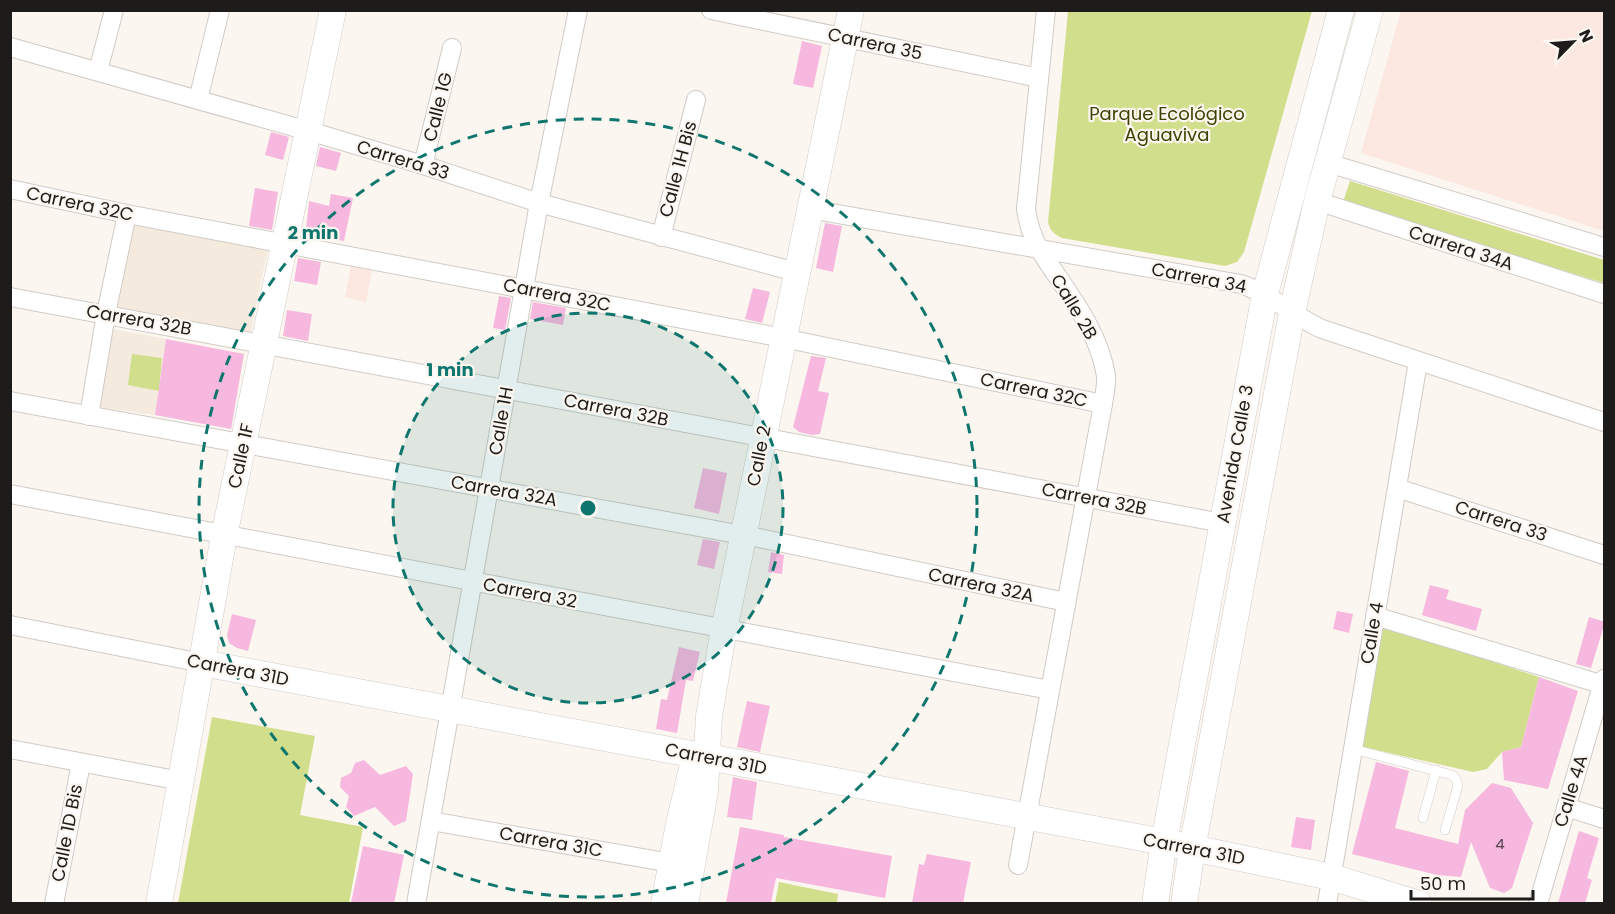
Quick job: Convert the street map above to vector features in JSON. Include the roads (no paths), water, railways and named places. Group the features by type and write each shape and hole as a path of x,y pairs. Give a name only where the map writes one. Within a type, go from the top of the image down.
{"street":[{"path":"98,71 114,10"},
{"path":"198,99 220,10"},
{"name":"Calle 1F","path":"159,903 224,536 333,10"},
{"name":"Calle 1H","path":"416,903 540,203 578,10"},
{"name":"Carrera 35","path":"711,10 1039,78"},
{"name":"Calle 2","path":"664,903 671,863 701,756 724,630 851,10"},
{"name":"Calle 2B","path":"1018,865 1106,378 1101,355 1092,333 1032,236 1026,209 1046,10"},
{"name":"Avenida Calle 3","path":"1155,903 1164,842 1265,294 1341,10"},
{"name":"Avenida Calle 3","path":"1184,903 1192,849 1292,313 1317,201 1370,10"},
{"name":"Carrera 33","path":"10,47 308,131 540,203 796,272"},
{"name":"Calle 1G","path":"423,165 452,48"},
{"path":"1325,71 1351,79"},
{"name":"Calle 1H Bis","path":"660,237 696,100"},
{"path":"1328,163 1605,247"},
{"name":"Carrera 32C","path":"10,189 127,214 783,338 1103,404"},
{"name":"Carrera 34A","path":"1317,201 1605,294"},
{"name":"Carrera 34","path":"809,209 1230,282 1265,294 1292,313 1322,329 1605,422"},
{"path":"89,416 106,314 127,214"},
{"name":"Carrera 32B","path":"10,297 1222,523"},
{"name":"Calle 4","path":"1327,903 1418,362"},
{"name":"Carrera 32A","path":"10,401 743,536 1066,602"},
{"name":"Carrera 33","path":"1397,488 1605,555"},
{"name":"Carrera 32","path":"10,494 1050,690"},
{"path":"1375,616 1604,683"},
{"name":"Carrera 31D","path":"10,625 450,710 1164,842 1331,877 1419,903"},
{"name":"Calle 4A","path":"1538,903 1604,683"},
{"path":"10,749 180,781"},
{"name":"Calle 2","path":"685,903 705,792 701,756"},
{"name":"Calle 1D Bis","path":"54,903 81,763"},
{"path":"1566,807 1605,819"},
{"name":"Carrera 31C","path":"431,821 671,863"}],"lane":[{"path":"1353,749 1452,775 1458,786 1445,830"},
{"path":"1423,818 1436,770"}],"park label":[{"name":"Parque Ecológico Aguaviva","path":"1167,124"}]}
